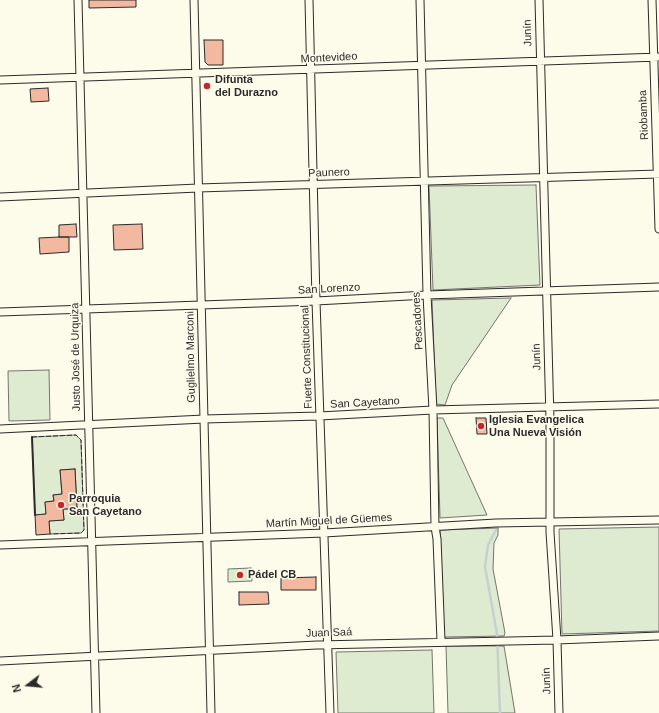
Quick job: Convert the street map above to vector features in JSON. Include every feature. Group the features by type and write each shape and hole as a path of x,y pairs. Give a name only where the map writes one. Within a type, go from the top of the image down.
{"street":[{"name":"Justo José de Urquiza","path":"78,0 96,713"},
{"name":"Guglielmo Marconi","path":"194,0 211,713"},
{"name":"Fuerte Constitucional","path":"309,0 319,416 330,713"},
{"name":"Pescadores","path":"420,0 427,295 433,410 435,527 437,539 441,642"},
{"name":"Junín","path":"539,0 551,522 559,713"},
{"name":"Riobamba","path":"652,0 656,57 659,229"},
{"name":"Montevideo","path":"0,80 656,57"},
{"name":"Paunero","path":"0,197 198,188 658,174"},
{"name":"San Lorenzo","path":"0,312 659,287"},
{"name":"San Cayetano","path":"0,429 433,410 659,404"},
{"name":"Martín Miguel de Güemes","path":"0,545 324,533 496,523 659,520"},
{"name":"Juan Saá","path":"0,661 328,644 556,640 659,636"}],"green space":[{"path":"536,185 540,285 433,290 429,186"},
{"path":"511,298 452,385 445,405 436,404 432,300"},
{"path":"49,370 50,420 9,421 8,371"},
{"path":"437,418 443,418 487,515 440,518"},
{"path":"76,435 81,440 84,530 81,533 50,534 49,521 64,520 63,509 77,508 75,469 60,470 62,494 53,495 54,501 45,502 46,514 35,515 32,437"},
{"path":"659,527 659,631 562,634 559,529"},
{"path":"498,528 498,535 494,543 493,569 505,633 504,636 444,637 440,530"},
{"name":"Pádel CB","path":"251,568 252,581 228,582 228,569"},
{"path":"446,646 504,646 515,713 448,713"},
{"path":"432,650 434,713 338,713 336,652"}],"building":[{"path":"89,0 136,0 136,7 89,8"},
{"path":"204,40 223,40 223,65 208,65 205,62"},
{"path":"48,88 49,101 31,102 30,89"},
{"path":"76,224 77,237 59,237 59,225"},
{"path":"142,224 143,249 114,250 113,225"},
{"path":"69,237 69,252 40,254 39,238"},
{"name":"Iglesia Evangelica Una Nueva Visión","path":"476,418 486,418 487,434 477,434"},
{"name":"Parroquia San Cayetano","path":"75,469 77,509 63,509 64,520 49,521 50,534 36,535 35,515 46,514 45,502 54,501 53,495 62,494 60,470"},
{"path":"316,577 316,590 281,590 281,578"},
{"path":"239,592 268,592 269,604 239,605"}],"waterway":[{"path":"496,530 488,545 485,567 497,634 500,713"}],"fence":[{"path":"32,437 76,435 81,440 84,530 81,533 50,534"}],"wall":[{"path":"32,437 35,515"}],"place":[{"name":"Difunta del Durazno","path":"207,86"},
{"name":"Iglesia Evangelica Una Nueva Visión","path":"481,426"},
{"name":"Parroquia San Cayetano","path":"61,505"},
{"name":"Pádel CB","path":"240,575"}]}
